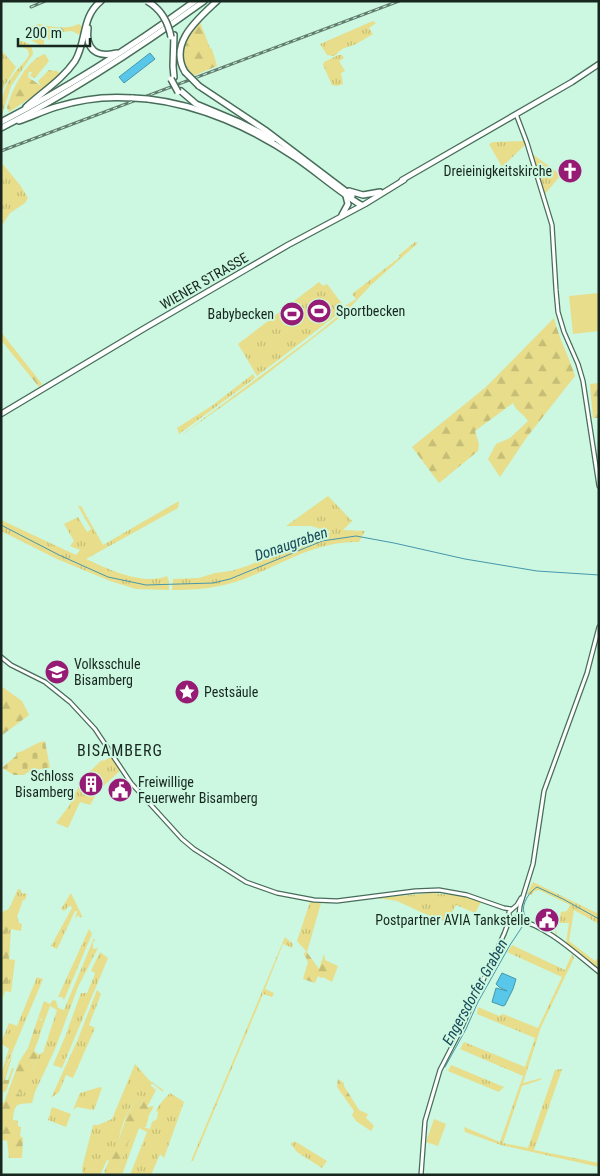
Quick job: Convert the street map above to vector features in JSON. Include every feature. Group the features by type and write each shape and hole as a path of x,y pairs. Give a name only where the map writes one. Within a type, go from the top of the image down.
{"highway":[{"path":"3,125 52,86 72,65 80,49 87,18 101,1"},
{"path":"107,1 98,8 91,19 87,30 88,41 92,49 101,55 122,52"},
{"path":"147,1 163,15 172,36"},
{"path":"153,1 167,16 172,36 170,64 173,78 179,91 198,108"},
{"path":"17,114 72,84 195,1"},
{"path":"3,125 74,88 122,58 204,1"},
{"path":"217,1 192,25 184,37 180,55 181,65 185,72 199,86 289,148 361,205"},
{"path":"3,125 55,107 77,102 104,98 148,99 198,108 261,132 289,148"},
{"path":"212,113 251,131 279,147 344,191 359,194 380,192"},
{"path":"342,215 348,204 344,191"}],"main road":[{"name":"WIENER STRASSE","path":"361,205 380,192 404,180 587,73 599,64"},
{"path":"516,114 528,145 552,226 556,290 562,326 583,381 599,486"},
{"name":"WIENER STRASSE","path":"1,414 145,328 404,180"},
{"path":"504,934 519,913 533,864 544,792 587,673 599,627"},
{"path":"1,657 12,665 45,682 70,702 95,729 131,783 185,842 251,884 291,896 317,900 341,900 431,890 463,894 494,905 517,910 528,923"},
{"path":"421,1175 425,1121 440,1070 504,934 512,909 523,895"},
{"path":"494,905 509,916 528,923 555,938 599,972"}],"green space":[{"path":"373,21 376,23 369,28 373,34 356,44 342,49 334,56 327,55 320,44"},
{"path":"200,22 217,66 193,76 188,69 183,55 189,35"},
{"path":"39,24 64,27 79,24 83,27 80,35 72,31 61,32 57,38 49,40 45,33 41,32 39,36 44,40 44,44 41,46 25,36 30,27"},
{"path":"20,41 29,44 33,54 11,86 1,118 2,98 6,87 12,76 29,55 28,50 19,45"},
{"path":"1,50 16,67 1,92"},
{"path":"45,54 49,61 35,78 30,76 32,72 29,72 28,77 41,86 38,81 49,70 56,70 59,73 63,71 47,87 9,112 7,108 9,101 21,76 32,62"},
{"path":"342,55 344,58 339,61 345,71 341,73 343,84 337,86 332,85 323,65 324,62"},
{"path":"524,141 525,145 502,167 489,144 493,142"},
{"path":"531,153 561,175 544,195"},
{"path":"1,162 28,198 25,203 10,213 1,227"},
{"path":"415,242 418,243 371,285 343,315 259,380 179,437 343,312 345,306 356,299 352,294 400,257 399,255"},
{"path":"319,282 323,286 327,284 343,305 342,311 257,376 238,344"},
{"path":"599,293 599,331 573,334 569,296"},
{"path":"554,318 575,376 527,437 500,477 488,459 496,444 510,438 528,421 513,403 475,431 479,444 478,451 439,483 412,447 486,387"},
{"path":"1,332 42,384 39,387 1,340"},
{"path":"253,374 255,378 179,434 177,428 213,405"},
{"path":"599,383 599,418 593,418 590,384"},
{"path":"328,496 352,521 343,530 365,531 359,542 328,545 314,549 226,585 172,590 173,579 199,578 231,571 250,565 288,547 331,532 311,526 286,526"},
{"path":"179,501 178,508 86,559 137,578 158,579 167,576 169,590 136,589 110,581 57,559 1,531 1,520 76,555 80,550 70,546 74,541 64,524 78,517 87,532 91,529 78,506 81,506 103,545"},
{"path":"1,686 22,701 29,715 1,736"},
{"path":"45,741 50,768 31,770 24,775 14,775 2,768 17,755 16,753"},
{"path":"110,757 121,770 101,788 86,775 102,760 104,761"},
{"path":"80,784 97,793 90,805 80,802 68,828 56,823 69,806"},
{"path":"533,882 599,914 599,924 574,910 569,941 595,961 599,957 599,970 555,937 556,928 557,937 566,943 569,923 559,923 561,912 567,911 570,905 539,890 531,895 527,894"},
{"path":"18,889 21,890 21,893 27,894 17,917 19,923 22,924 21,931 11,929 9,959 15,960 11,992 5,991 9,979 6,937 12,910 9,909"},
{"path":"71,893 82,916 80,918 78,915 75,919 77,911 75,911 57,949 51,946 72,908 70,905 64,911 61,909"},
{"path":"432,893 462,896 481,902 475,913 456,905 446,922 397,901 377,898"},
{"path":"310,902 321,903 307,952 297,941"},
{"path":"9,909 12,910 6,941 9,976 8,985 1,1001 1,915"},
{"path":"89,929 92,934 64,1000 62,997 58,997"},
{"path":"285,937 293,944 292,948 283,944 265,989 274,993 272,997 263,994 193,1161 191,1161"},
{"path":"94,938 93,949 98,948 78,987 32,1103 16,1106 22,1101 22,1096 16,1095 34,1067 39,1054 43,1053 57,1010 50,1006 34,1050 42,1019 38,1018 44,1001 50,1004 53,1000 56,1001 58,1008 64,1010"},
{"path":"512,945 565,970 572,954 574,958 541,1027 523,1083 542,1078 522,1086 503,1143 528,1148 555,1070 562,1069 534,1150 599,1163 599,1167 501,1145 465,1132 464,1127 500,1142 523,1076 460,1049 464,1042 525,1067 535,1038 477,1014 478,1007 499,1016 503,1014 538,1028 562,977 507,952"},
{"path":"306,951 319,969 324,954 325,960 338,966 332,982 318,976 315,983 303,979 308,962 304,954"},
{"path":"100,952 108,958 62,1068 53,1065 81,993 87,993 95,974 91,971"},
{"path":"37,977 43,979 1,1082 2,1071 9,1049 2,1044 2,1041 9,1023 17,1026"},
{"path":"97,990 101,994 89,1025 95,1028 73,1078 66,1075 59,1092 51,1098 78,1039"},
{"path":"38,1018 42,1021 37,1034 40,1035 34,1051 39,1055 23,1091 16,1094 22,1096 22,1101 16,1106 13,1117 13,1120 18,1121 18,1126 21,1127 20,1136 23,1138 22,1158 9,1158 7,1140 4,1141 1,1138 1,1082 13,1053 5,1080 8,1080 12,1068 14,1068 6,1091 3,1092 2,1102 4,1103 19,1062 28,1048"},
{"path":"135,1064 163,1092 152,1083 140,1107 135,1101 125,1118 116,1147 100,1175 83,1175 82,1168 93,1125 98,1125 112,1119"},
{"path":"451,1065 504,1087 499,1092 448,1071"},
{"path":"338,1079 344,1083 359,1110 368,1114 366,1118 374,1126 371,1131 356,1121 352,1115 354,1111 337,1087"},
{"path":"150,1085 156,1090 147,1107 154,1106 146,1127 134,1128 116,1175 106,1175 104,1172 136,1095 142,1096 138,1106 141,1106"},
{"path":"102,1088 94,1110 77,1107 73,1110 80,1093"},
{"path":"170,1093 184,1102 164,1158 160,1154 151,1175 130,1175 147,1132 139,1128 122,1175 116,1175 134,1127 150,1129 152,1122 157,1119 158,1112 156,1110"},
{"path":"52,1107 71,1114 66,1127 48,1120"},
{"path":"434,1119 446,1124 438,1146 426,1142"},
{"path":"293,1142 327,1161 322,1168 297,1152 291,1144"}],"water":[{"path":"150,53 155,59 124,83 119,77"},
{"path":"502,973 516,979 513,989 503,1006 492,1002 496,988 507,991 496,984"}],"waterway":[{"name":"Donaugraben","path":"1,525 59,555 108,577 146,585 213,583 230,579 322,541 356,536 465,559 537,571 599,575"},
{"name":"Engersdorfer Graben","path":"529,920 525,916 523,909 529,895 537,887 599,919"},
{"name":"Engersdorfer Graben","path":"445,1067 466,1029 478,1002 522,927"}],"railway":[{"path":"31,7 45,1"},
{"path":"1,151 399,1"}],"place":[{"name":"Dreieinigkeitskirche","path":"570,171"},
{"name":"Sportbecken","path":"319,311"},
{"name":"Babybecken","path":"292,314"},
{"name":"Volksschule Bisamberg","path":"57,672"},
{"name":"Pestsäule","path":"187,692"},
{"name":"Schloss Bisamberg","path":"91,784"},
{"name":"Freiwillige Feuerwehr Bisamberg","path":"120,790"},
{"name":"Postpartner AVIA Tankstelle","path":"547,920"}],"district":[{"name":"BISAMBERG","path":"120,750"}]}
